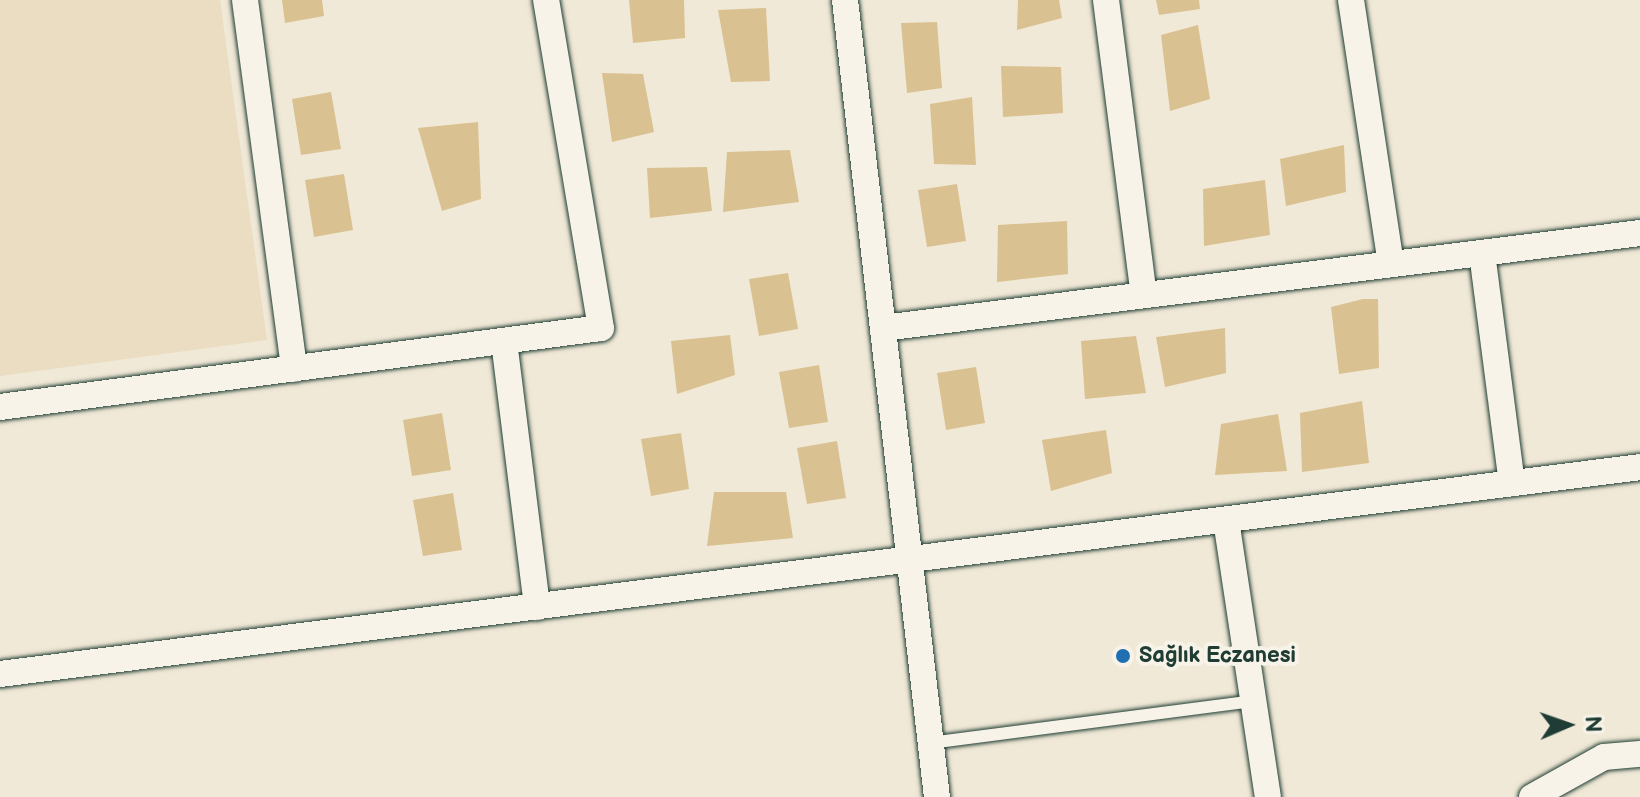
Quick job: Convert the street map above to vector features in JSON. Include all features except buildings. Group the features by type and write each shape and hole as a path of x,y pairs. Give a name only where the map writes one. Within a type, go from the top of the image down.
{"street":[{"path":"245,0 294,369"},
{"path":"0,407 601,328 546,0"},
{"path":"845,0 937,797"},
{"path":"1106,0 1144,295"},
{"path":"1351,0 1391,264"},
{"path":"883,328 1640,233"},
{"path":"1482,253 1512,483"},
{"path":"504,341 537,607"},
{"path":"0,674 1640,467"},
{"path":"1226,520 1268,797"},
{"path":"1532,797 1604,757 1640,754"}],"lane":[{"path":"930,743 1254,701"}],"shaded area":[{"path":"0,0 220,0 267,340 0,376"}],"place":[{"name":"Sağlık Eczanesi","path":"1123,656"}]}
